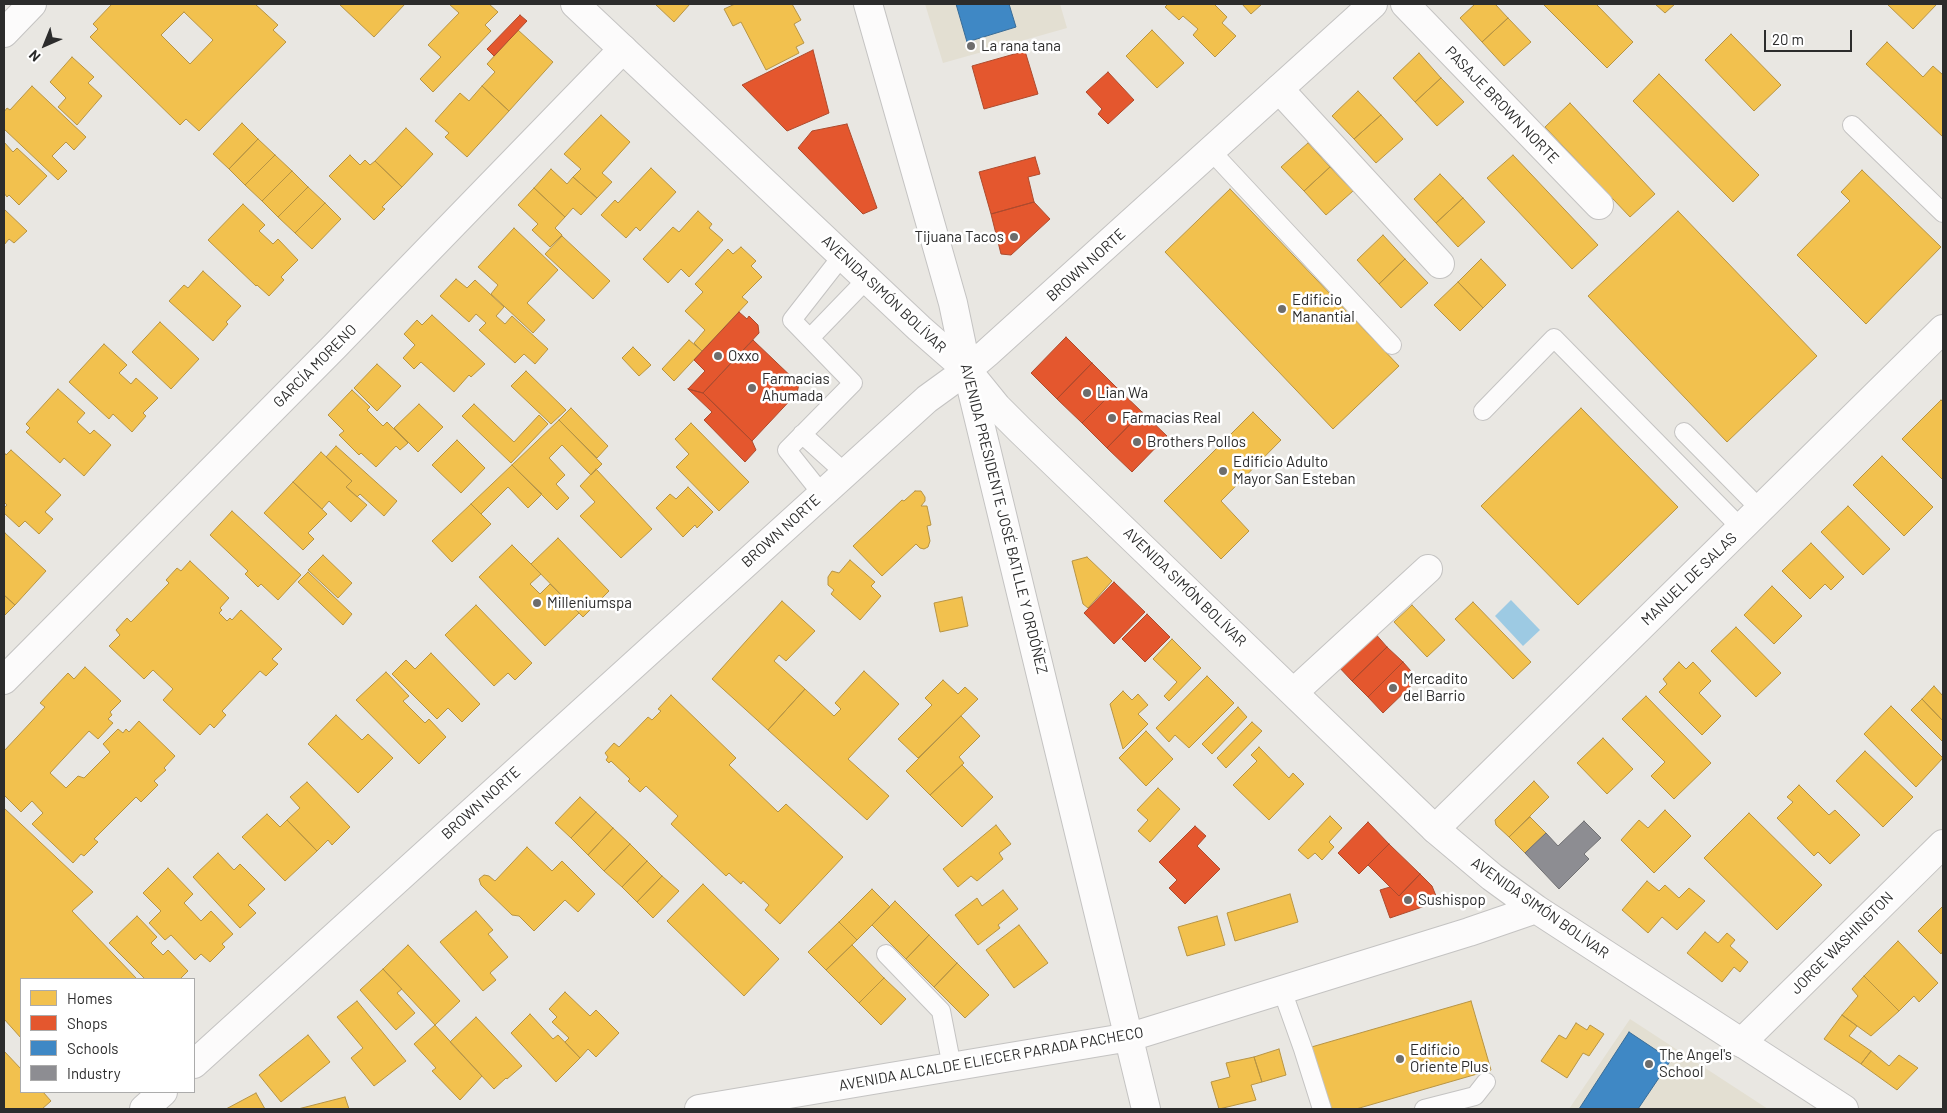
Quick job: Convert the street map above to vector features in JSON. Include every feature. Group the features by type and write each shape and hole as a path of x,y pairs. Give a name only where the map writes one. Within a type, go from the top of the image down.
{"street":[{"path":"4,33 32,4"},
{"name":"AVENIDA SIMÓN BOLÍVAR","path":"575,4 842,256 967,370 1020,430 1435,828 1492,877 1536,909 1844,1109"},
{"name":"AVENIDA PRESIDENTE JOSÉ BATLLE Y ORDÓÑEZ","path":"868,4 953,303 967,370 1146,1109"},
{"name":"BROWN NORTE","path":"195,1063 927,398 967,370 1212,152 1373,4"},
{"name":"PASAJE BROWN NORTE","path":"1405,4 1600,205"},
{"name":"GARCÍA MORENO","path":"4,680 334,347 623,49"},
{"path":"1280,90 1440,264"},
{"name":"MANUEL DE SALAS","path":"1435,828 1943,329"},
{"path":"1294,692 1428,569"},
{"name":"JORGE WASHINGTON","path":"1741,1043 1939,856"},
{"name":"AVENIDA ALCALDE ELIECER PARADA PACHECO","path":"698,1109 1130,1037 1460,935 1536,909"},
{"path":"144,1109 163,1093"}],"lane":[{"path":"1852,125 1943,213"},
{"path":"1212,152 1392,345"},
{"path":"822,494 787,450 853,383 792,320 842,256"},
{"path":"810,338 867,279"},
{"path":"1483,410 1554,338 1741,528"},
{"path":"1684,432 1760,509"},
{"path":"802,434 845,473"},
{"path":"886,954 941,1011 952,1067"},
{"path":"1282,990 1322,1109"},
{"path":"1424,1109 1475,1096 1486,1082"}],"shaded area":[{"name":"La rana tana","path":"925,4 1060,4 1067,28 943,63"},
{"name":"The Angel's School","path":"1630,1019 1768,1109 1569,1109"}],"water":[{"path":"1511,600 1540,630 1523,646 1495,616"}],"building: Homes":[{"path":"112,4 255,4 278,25 273,30 286,42 199,131 186,119 180,125 90,37 98,29 93,24","holes":["184,12 213,40 190,64 161,35"]},
{"path":"339,4 405,4 374,37"},
{"path":"449,4 489,4 498,12 485,25 491,31 433,92 420,79 441,57 428,45 459,13"},
{"path":"655,4 690,4 674,22"},
{"path":"735,4 792,4 801,20 794,24 804,43 796,47 799,53 766,70 741,22 733,26 724,9"},
{"path":"1168,4 1214,4 1227,17 1222,23 1236,36 1215,57 1193,35 1198,29 1183,16 1179,20 1165,7"},
{"path":"1242,4 1262,4 1251,14"},
{"path":"1475,4 1495,4 1508,18 1482,42 1460,18"},
{"path":"1543,4 1596,4 1633,42 1607,68"},
{"path":"1655,4 1675,4 1665,13"},
{"path":"1887,4 1937,4 1913,29"},
{"path":"1508,18 1531,42 1504,66 1482,42"},
{"path":"518,30 553,62 509,111 482,86 495,72 487,64"},
{"path":"1152,30 1184,63 1157,88 1126,56"},
{"path":"1731,34 1781,85 1754,111 1705,60"},
{"path":"1887,42 1923,77 1933,66 1943,75 1943,137 1866,64"},
{"path":"1419,53 1441,78 1415,102 1393,78"},
{"path":"72,57 94,77 88,83 102,96 77,125 58,107 66,98 50,82"},
{"path":"1659,74 1759,175 1733,202 1633,101"},
{"path":"1441,78 1464,102 1437,126 1415,102"},
{"path":"32,86 86,137 74,150 66,142 52,156 67,171 58,180 4,129 4,112 7,108 10,110"},
{"path":"482,86 509,111 467,157 445,137 449,133 435,121 460,93 469,101"},
{"path":"1358,91 1381,115 1354,139 1332,116"},
{"path":"1570,103 1655,194 1630,217 1545,127"},
{"path":"601,115 630,142 602,173 612,182 597,198 573,177 581,169 564,154"},
{"path":"1381,115 1403,139 1376,163 1354,139"},
{"path":"242,123 258,139 229,169 213,154"},
{"path":"406,128 433,154 402,187 375,161"},
{"path":"258,139 275,155 245,185 229,169"},
{"path":"4,142 13,152 17,148 47,176 19,205 9,195 7,197 4,193"},
{"path":"1308,143 1330,167 1304,191 1281,167"},
{"path":"275,155 292,171 262,201 245,185"},
{"path":"350,155 360,165 365,160 370,165 375,161 402,187 382,207 385,209 374,220 329,176"},
{"path":"1513,155 1598,245 1572,269 1487,178"},
{"path":"1330,167 1353,191 1326,215 1304,191"},
{"path":"651,168 676,192 640,231 636,227 626,238 601,215 615,200 618,203"},
{"path":"551,169 567,184 573,177 597,198 581,215 573,208 565,217 534,188"},
{"path":"1862,170 1941,247 1866,324 1797,255 1850,201 1841,192"},
{"path":"292,171 308,187 278,217 262,201"},
{"path":"1440,174 1463,198 1436,223 1414,199"},
{"path":"308,187 325,203 295,233 278,217"},
{"path":"534,188 565,217 555,228 562,235 550,247 532,230 538,224 518,205"},
{"name":"Edificio Manantial","path":"1230,189 1399,366 1333,429 1165,252"},
{"path":"1463,198 1485,222 1458,247 1436,223"},
{"path":"325,203 341,219 312,249 295,233"},
{"path":"243,204 265,225 259,231 273,244 278,239 298,260 281,277 284,280 269,296 208,240"},
{"path":"4,209 27,231 14,243 9,239 4,245"},
{"path":"698,211 712,224 709,228 723,240 689,277 681,269 668,283 643,259 673,227 679,232"},
{"path":"1678,211 1817,356 1727,442 1588,296"},
{"path":"514,228 558,270 527,303 545,320 533,333 491,294 498,285 478,267"},
{"path":"1383,235 1405,259 1379,284 1357,260"},
{"path":"562,236 610,281 593,299 545,254"},
{"path":"741,247 756,261 751,266 762,277 742,297 748,302 702,351 694,343 705,330 685,311 703,292 695,284 728,249 733,254"},
{"path":"1405,259 1428,283 1401,308 1379,284"},
{"path":"1481,259 1506,285 1483,308 1458,282"},
{"path":"203,271 241,306 226,322 228,324 213,341 169,301 184,285 188,288"},
{"path":"456,279 467,288 475,280 504,307 496,316 505,324 512,316 548,349 535,364 524,354 515,363 479,330 486,323 476,314 469,322 440,296"},
{"path":"1458,282 1483,308 1460,331 1434,305"},
{"path":"432,315 485,364 471,377 469,375 454,392 421,362 414,369 403,358 415,345 404,334 417,320 422,325"},
{"path":"160,322 199,359 171,389 132,352"},
{"path":"689,340 702,351 674,381 662,369"},
{"path":"104,344 127,365 119,373 131,384 136,378 158,398 143,413 146,416 132,432 113,414 109,419 69,382"},
{"path":"633,347 651,365 639,376 622,358"},
{"path":"377,364 401,386 377,411 354,388"},
{"path":"526,371 566,410 551,424 511,386"},
{"path":"58,389 85,413 77,422 90,434 94,430 111,445 84,476 64,458 60,463 26,432 30,428 26,424"},
{"path":"352,390 370,407 367,410 383,426 387,422 408,443 400,450 396,446 376,467 361,453 359,455 339,435 344,431 328,415"},
{"path":"1941,400 1943,402 1943,480 1902,439"},
{"path":"419,404 443,427 418,452 394,428"},
{"path":"474,404 514,442 539,415 548,424 511,463 462,416"},
{"path":"571,408 608,446 597,458 559,420"},
{"path":"1581,408 1678,507 1578,605 1481,506"},
{"name":"Edificio Adulto Mayor San Esteban","path":"1253,412 1281,440 1221,501 1249,531 1221,559 1164,501"},
{"path":"559,420 602,464 591,475 562,445 549,458 565,475 556,484 569,498 557,510 512,465"},
{"path":"691,423 749,482 719,511 676,467 689,454 675,439"},
{"path":"457,440 485,468 461,493 432,465"},
{"path":"336,446 397,501 384,516 360,494 357,497 346,487 352,481 326,457"},
{"path":"11,450 61,495 45,512 53,519 39,534 25,521 19,527 4,513 4,508 7,505 4,502 4,452 6,455"},
{"path":"321,452 352,481 346,487 367,505 351,522 329,501 322,509 293,482"},
{"path":"1882,456 1933,507 1904,536 1853,485"},
{"path":"512,465 542,494 528,508 508,487 481,514 471,504"},
{"path":"596,469 652,529 621,558 580,516 595,502 580,486"},
{"path":"293,482 327,514 308,533 314,539 303,550 264,513"},
{"path":"688,487 713,512 697,528 695,525 683,537 656,508 670,494 676,499"},
{"path":"915,491 921,491 925,497 925,501 921,506 927,506 931,525 927,526 930,541 928,547 920,548 916,544 882,576 853,546 902,500 904,501"},
{"path":"471,504 491,524 452,562 432,541"},
{"path":"1848,506 1890,549 1863,575 1821,532"},
{"path":"232,511 301,575 278,600 261,584 258,587 245,574 248,571 210,535"},
{"path":"5,533 46,571 15,605 4,595"},
{"path":"558,538 609,591 583,617 531,564"},
{"path":"1811,543 1844,577 1831,590 1825,584 1810,599 1782,571"},
{"name":"Milleniumspa","path":"512,545 541,574 530,584 540,594 550,584 579,613 545,646 479,577"},
{"path":"323,555 352,583 338,598 308,570"},
{"path":"1087,557 1112,581 1088,608 1083,604 1072,561"},
{"path":"850,560 875,582 871,586 881,596 860,620 831,594 834,590 828,585 828,577 832,571 839,573"},
{"path":"190,561 229,598 220,608 222,610 219,613 227,621 230,618 232,620 241,610 282,649 272,659 278,664 266,676 260,671 222,711 226,715 214,728 210,724 200,735 163,700 173,689 153,670 144,679 109,646 120,635 116,630 127,618 131,622 169,583 166,580 177,568 181,571"},
{"path":"308,572 352,614 343,625 298,582"},
{"path":"1772,586 1802,616 1774,644 1744,615"},
{"path":"4,595 15,605 4,616"},
{"path":"962,597 968,626 940,632 934,603"},
{"path":"782,601 815,631 786,661 779,655 774,661 805,689 768,730 712,679"},
{"path":"1473,602 1531,662 1513,679 1455,619"},
{"path":"476,605 532,663 515,680 508,673 494,686 445,635"},
{"path":"1412,605 1445,640 1427,657 1394,622"},
{"path":"1736,627 1781,673 1756,697 1711,651"},
{"path":"1172,639 1201,668 1169,701 1164,696 1177,682 1153,659"},
{"path":"431,653 480,704 462,722 448,708 437,719 392,674 406,660 415,669"},
{"path":"1679,662 1686,669 1693,662 1711,681 1699,693 1721,716 1702,735 1659,692 1667,684 1663,679"},
{"path":"85,667 121,701 110,712 112,715 108,719 113,723 98,739 89,731 50,773 66,788 78,776 84,778 110,752 103,744 118,729 123,733 126,729 129,732 139,721 175,756 164,768 166,770 154,781 158,785 141,802 136,797 94,839 98,842 84,856 81,854 73,863 32,824 43,813 32,801 21,812 4,795 4,751 45,707 40,703 68,673 74,679"},
{"path":"864,671 899,704 848,759 889,796 867,820 768,730 805,689 834,716 841,709 835,703"},
{"path":"386,672 409,696 403,701 425,723 429,719 446,737 419,764 356,700"},
{"path":"1207,676 1234,703 1189,748 1175,735 1169,742 1156,728"},
{"path":"943,680 958,694 965,687 978,699 918,758 898,739 932,705 925,698"},
{"path":"1934,686 1943,696 1943,721 1922,699"},
{"path":"1123,691 1132,700 1138,694 1148,705 1138,714 1148,724 1123,749 1110,704"},
{"path":"671,695 736,758 729,765 778,812 786,804 843,857 780,924 765,910 769,905 743,881 741,884 729,873 726,876 671,824 678,816 646,786 640,792 628,781 630,779 611,761 609,763 606,760 608,757 605,753 614,743 619,747 648,717 652,720 661,711 658,709"},
{"path":"1646,696 1711,763 1674,799 1651,776 1665,762 1622,719"},
{"path":"1922,699 1943,721 1943,742 1911,710"},
{"path":"1891,706 1943,758 1916,787 1864,734"},
{"path":"1238,707 1247,717 1212,754 1202,744"},
{"path":"336,715 362,740 368,734 393,758 358,793 308,744"},
{"path":"961,716 980,736 959,757 964,763 930,795 906,771"},
{"path":"1252,722 1262,731 1226,768 1217,758"},
{"path":"1146,731 1173,759 1146,786 1119,758"},
{"path":"1603,738 1633,769 1607,794 1577,763"},
{"path":"1259,747 1289,778 1293,773 1304,784 1269,820 1233,785 1257,761 1251,755"},
{"path":"1865,751 1913,797 1883,827 1836,781"},
{"path":"962,765 993,797 962,827 930,795"},
{"path":"1534,781 1549,797 1509,837 1496,825 1495,820"},
{"path":"307,782 350,827 332,845 328,840 317,851 287,820 300,808 290,797"},
{"path":"1799,785 1829,815 1835,810 1860,835 1830,864 1818,852 1814,856 1777,818 1793,802 1787,797"},
{"path":"1158,788 1180,809 1150,842 1138,831 1148,820 1137,810"},
{"path":"580,797 596,812 571,838 555,823"},
{"path":"4,808 93,892 72,911 136,978 20,978 20,1037 4,1019"},
{"path":"1665,810 1691,836 1654,873 1621,840 1639,820 1648,828"},
{"path":"596,812 613,828 588,855 571,838"},
{"path":"1749,813 1822,885 1777,930 1704,858"},
{"path":"267,814 280,827 287,820 317,851 285,881 242,837"},
{"path":"1330,816 1342,828 1329,842 1334,847 1322,860 1315,853 1308,859 1298,850"},
{"path":"1530,817 1546,833 1525,853 1509,837"},
{"path":"996,825 1011,844 999,853 1003,859 977,881 971,876 958,887 943,869"},
{"path":"613,828 630,844 604,871 588,855"},
{"path":"630,844 647,861 622,887 604,871"},
{"path":"527,847 552,871 562,861 595,894 578,912 565,900 534,931 519,916 512,915 481,885 479,879 484,875 489,876 495,881"},
{"path":"218,853 234,870 240,864 265,889 248,905 256,913 240,928 193,877"},
{"path":"647,861 662,876 637,902 622,887"},
{"path":"168,868 193,894 184,903 201,921 211,911 233,934 222,944 225,947 210,962 201,954 195,960 171,935 165,940 149,923 161,911 143,893"},
{"path":"662,876 679,891 653,918 637,902"},
{"path":"1647,881 1659,891 1665,885 1679,898 1689,888 1705,901 1677,930 1662,917 1648,933 1622,910"},
{"path":"703,884 779,959 744,996 667,921"},
{"path":"872,889 890,907 857,940 839,922"},
{"path":"1003,890 1018,909 998,925 1000,928 978,945 955,915 977,898 982,906"},
{"path":"1290,894 1298,922 1235,941 1227,913"},
{"path":"895,901 929,935 906,959 872,925"},
{"path":"1943,906 1943,951 1941,954 1918,931"},
{"path":"476,911 493,930 488,934 508,957 490,973 496,980 483,991 440,942"},
{"path":"137,916 157,937 151,943 163,955 168,950 188,971 181,978 144,978 109,943"},
{"path":"1217,916 1225,945 1187,956 1178,927"},
{"path":"839,922 857,940 826,970 808,952"},
{"path":"1019,925 1048,963 1014,988 986,950"},
{"path":"1705,932 1718,943 1727,933 1735,940 1730,946 1748,962 1740,972 1734,967 1722,982 1687,953"},
{"path":"929,935 957,963 934,987 906,959"},
{"path":"1898,941 1938,983 1919,1002 1914,996 1899,1011 1864,976"},
{"path":"408,945 460,1001 435,1025 383,969"},
{"path":"852,945 884,978 859,1003 826,970"},
{"path":"957,963 989,995 965,1018 934,987"},
{"path":"383,969 402,989 397,993 415,1013 396,1030 360,990"},
{"path":"1864,976 1899,1011 1871,1036 1842,1015 1858,996 1852,989"},
{"path":"884,978 906,999 881,1025 859,1003"},
{"path":"565,992 590,1016 596,1010 619,1033 596,1057 588,1049 580,1058 565,1042 569,1038 552,1022 557,1017 549,1009"},
{"path":"357,1001 406,1061 374,1086 351,1058 363,1048 337,1017"},
{"name":"Edificio Oriente Plus","path":"1471,1001 1491,1070 1356,1109 1327,1109 1308,1048"},
{"path":"530,1014 553,1039 558,1035 580,1058 556,1082 511,1033"},
{"path":"1842,1015 1857,1026 1849,1036 1871,1051 1861,1064 1824,1039"},
{"path":"476,1017 522,1066 494,1089 450,1042"},
{"path":"1576,1023 1587,1030 1590,1025 1604,1034 1589,1056 1583,1053 1567,1078 1541,1061 1559,1035 1566,1039"},
{"path":"435,1025 482,1076 460,1100 432,1071 436,1068 414,1044"},
{"path":"308,1035 330,1062 281,1102 259,1075"},
{"path":"1279,1049 1286,1075 1262,1082 1254,1057"},
{"path":"4,1051 20,1068 20,1093 44,1093 51,1101 42,1109 4,1109"},
{"path":"1871,1051 1889,1066 1899,1055 1918,1068 1897,1090 1861,1064"},
{"path":"1254,1057 1262,1082 1251,1085 1256,1100 1219,1109 1211,1082 1230,1077 1226,1063"},
{"path":"256,1093 265,1109 226,1109"},
{"path":"345,1097 349,1109 298,1109"}],"building: Shops":[{"path":"520,15 527,21 494,56 487,49"},
{"path":"813,50 829,113 787,131 742,85"},
{"path":"1025,51 1038,94 984,109 972,66"},
{"path":"1108,72 1134,100 1108,124 1098,114 1102,109 1086,92"},
{"path":"847,124 877,208 863,214 798,148 812,131"},
{"path":"1035,157 1040,174 1028,177 1034,202 991,214 979,172"},
{"name":"Tijuana Tacos","path":"1034,202 1050,219 1011,255 1001,254 991,214"},
{"name":"Oxxo","path":"739,312 747,319 749,316 758,325 759,333 703,393 688,389 705,371 694,360"},
{"path":"1066,337 1092,363 1057,399 1031,373"},
{"name":"Farmacias Ahumada","path":"753,340 799,384 797,393 752,441 703,393"},
{"name":"Lian Wa","path":"1092,363 1117,388 1082,423 1057,399"},
{"name":"Farmacias Real","path":"1117,388 1142,412 1107,448 1082,423"},
{"path":"688,389 703,393 752,441 756,450 745,462 704,420 712,412"},
{"name":"Brothers Pollos","path":"1142,412 1167,436 1132,472 1107,448"},
{"path":"1114,582 1145,612 1114,644 1084,613"},
{"path":"1147,614 1170,637 1145,662 1122,639"},
{"path":"1373,631 1387,647 1352,681 1337,665"},
{"path":"1387,647 1403,662 1368,697 1352,681"},
{"name":"Mercadito del Barrio","path":"1403,662 1418,679 1383,713 1368,697"},
{"path":"1368,822 1389,844 1359,874 1338,853"},
{"path":"1195,826 1206,836 1197,846 1220,869 1185,904 1169,888 1177,880 1159,862"},
{"path":"1389,844 1420,874 1399,896 1368,865"},
{"name":"Sushispop","path":"1420,874 1432,886 1436,896 1431,904 1390,918 1380,890 1390,887 1399,896"}],"building: Schools":[{"path":"956,4 1009,4 1016,27 967,42"},
{"path":"1629,1032 1671,1060 1638,1109 1579,1109"}],"building: Industry":[{"path":"1584,821 1601,838 1584,854 1589,859 1559,889 1525,853 1546,833 1558,846"}],"place":[{"name":"La rana tana","path":"971,46"},
{"name":"Tijuana Tacos","path":"1014,237"},
{"name":"Edificio Manantial","path":"1282,309"},
{"name":"Oxxo","path":"718,356"},
{"name":"Farmacias Ahumada","path":"752,388"},
{"name":"Lian Wa","path":"1087,393"},
{"name":"Farmacias Real","path":"1112,418"},
{"name":"Brothers Pollos","path":"1137,442"},
{"name":"Edificio Adulto Mayor San Esteban","path":"1223,471"},
{"name":"Milleniumspa","path":"537,603"},
{"name":"Mercadito del Barrio","path":"1393,688"},
{"name":"Sushispop","path":"1408,900"},
{"name":"Edificio Oriente Plus","path":"1400,1059"},
{"name":"The Angel's School","path":"1649,1064"}]}
